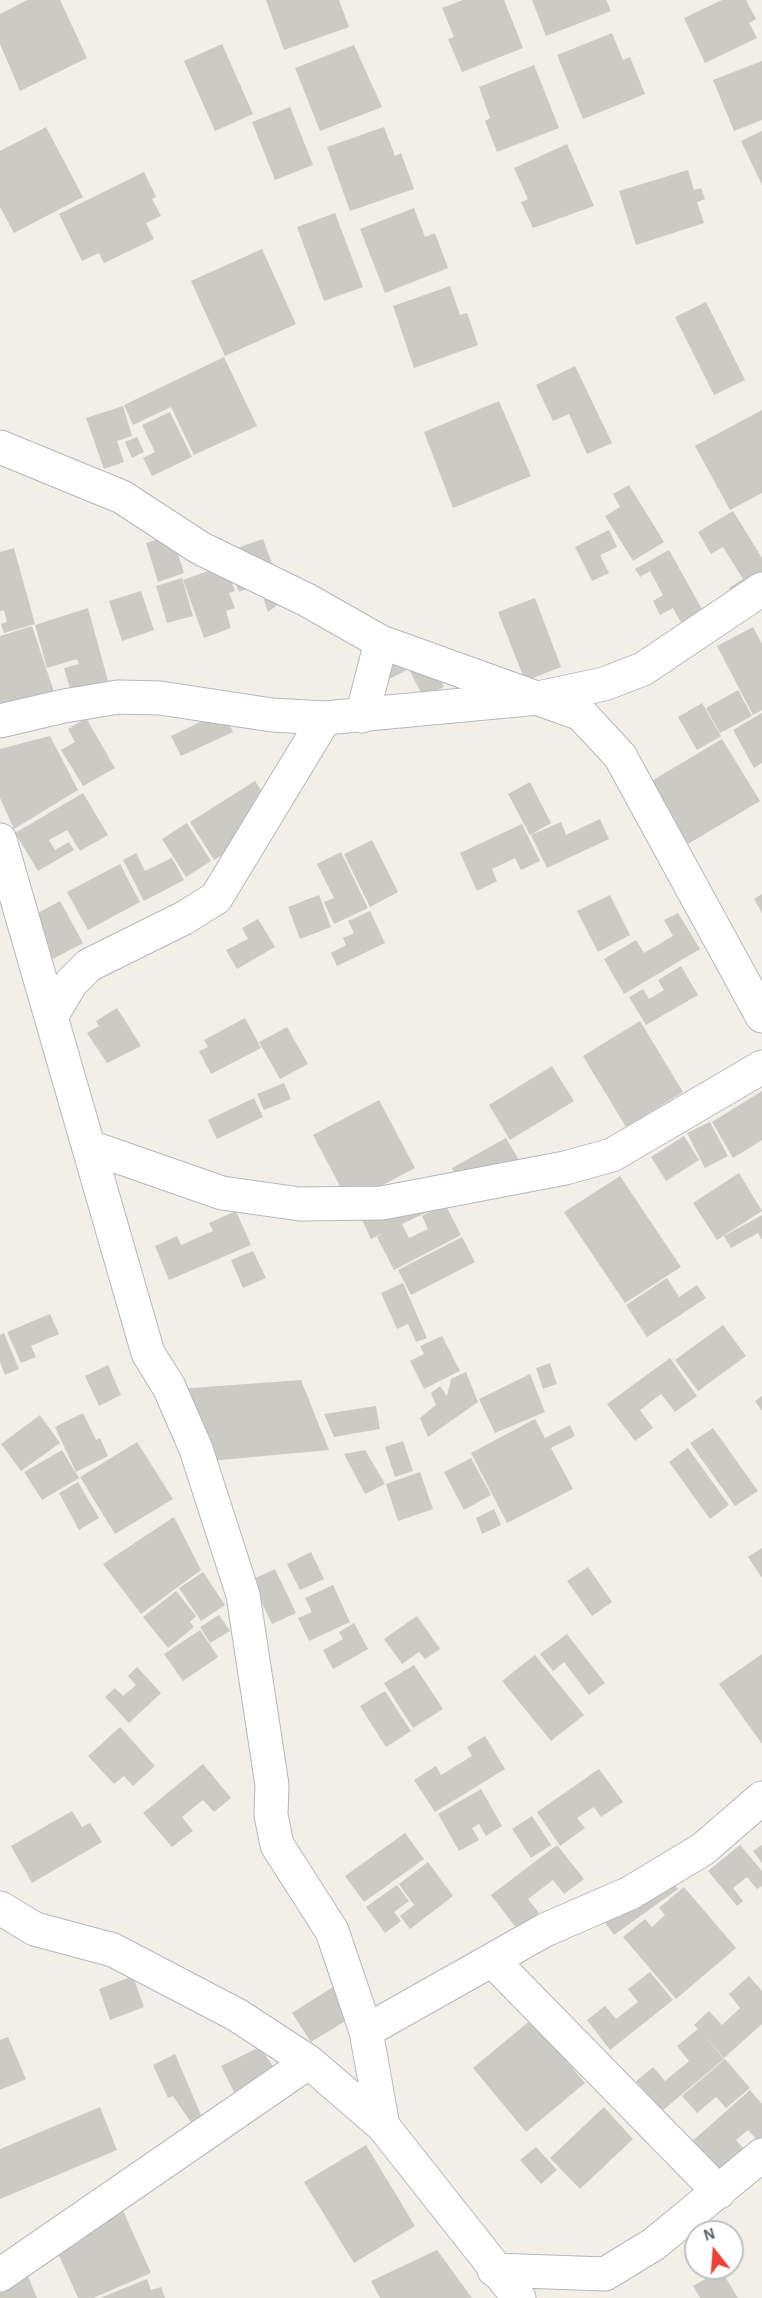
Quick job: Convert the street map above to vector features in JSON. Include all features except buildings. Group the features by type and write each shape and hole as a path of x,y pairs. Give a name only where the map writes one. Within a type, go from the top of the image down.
{"street":[{"path":"0,447 122,497 200,548 307,600 381,642 581,714 620,756 762,1016"},
{"path":"0,721 64,706 118,697 160,698 272,715 326,717 362,716 538,698 604,684 643,669 762,590"},
{"path":"362,716 381,642"},
{"path":"52,1015 71,982 89,965 183,918 216,898 326,717"},
{"path":"0,840 148,1353 169,1387 196,1449 243,1595 272,1785 271,1815 277,1845 332,1931 366,2031 383,2126"},
{"path":"90,1147 222,1193 300,1204 382,1203 565,1168 612,1155 762,1067"},
{"path":"366,2031 545,1930 630,1893 703,1849 762,1798"},
{"path":"0,1908 35,1929 112,1950 237,2015 309,2062 383,2126 494,2270 519,2298"},
{"path":"493,1961 719,2192"},
{"path":"0,2275 309,2062"},
{"path":"494,2270 600,2286 762,2155"}]}
